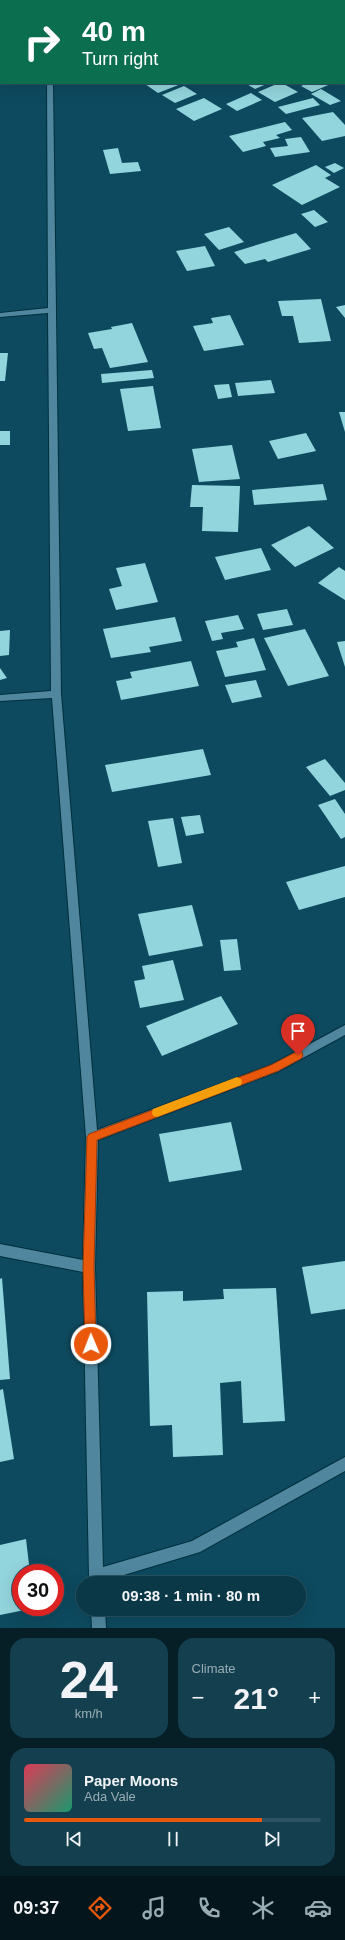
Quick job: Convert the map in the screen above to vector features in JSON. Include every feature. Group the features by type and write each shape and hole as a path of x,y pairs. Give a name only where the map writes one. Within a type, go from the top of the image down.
{"street":[{"path":"50,84 51,310 56,694 92,1137 89,1267 97,1576"},
{"path":"0,315 51,310"},
{"path":"0,698 56,694"},
{"path":"92,1137 274,1068 345,1030"},
{"path":"0,1250 89,1267"},
{"path":"109,1576 195,1547 345,1464"},
{"path":"98,1616 99,1628"}],"building":[{"path":"145,84 181,84 158,93"},
{"path":"247,84 267,84 255,89"},
{"path":"277,84 284,84 298,92 275,102 258,92"},
{"path":"306,84 331,84 312,92 301,86"},
{"path":"184,86 197,94 175,103 162,95"},
{"path":"321,89 341,101 330,105 311,94"},
{"path":"251,93 262,100 237,111 226,104"},
{"path":"204,98 222,109 194,121 176,109"},
{"path":"313,98 320,105 286,114 278,107"},
{"path":"333,112 345,125 345,136 322,141 302,118"},
{"path":"285,122 292,130 276,135 280,138 263,142 266,146 243,152 229,136"},
{"path":"301,137 310,152 275,157 270,148 288,146 285,139"},
{"path":"118,148 122,163 138,162 141,171 110,174 103,150"},
{"path":"335,163 344,168 334,173 325,167"},
{"path":"316,165 331,175 325,178 340,187 302,205 272,185"},
{"path":"314,210 328,222 315,227 301,214"},
{"path":"229,227 244,242 219,250 204,234"},
{"path":"296,233 311,249 268,262 265,259 245,264 234,252"},
{"path":"205,246 215,266 187,271 176,251"},
{"path":"321,299 331,341 299,343 293,316 282,316 278,301"},
{"path":"345,305 345,318 336,307"},
{"path":"230,315 244,345 204,351 193,326 213,323 211,318"},
{"path":"132,323 148,362 110,368 102,348 94,349 88,333 112,329 111,327"},
{"path":"0,353 8,353 5,381 0,381"},
{"path":"152,370 154,378 102,383 101,374"},
{"path":"271,380 275,393 238,396 235,383"},
{"path":"229,384 232,397 218,399 214,385"},
{"path":"153,386 161,428 128,431 120,389"},
{"path":"339,412 345,412 345,432"},
{"path":"0,431 10,431 10,445 0,445"},
{"path":"306,433 316,451 278,459 269,441"},
{"path":"232,445 240,479 199,482 192,449"},
{"path":"323,484 327,500 254,505 252,490"},
{"path":"192,485 240,486 238,532 202,531 203,507 190,507"},
{"path":"309,526 334,548 295,567 271,545"},
{"path":"261,548 271,570 225,580 215,557"},
{"path":"145,563 158,602 116,610 109,589 122,586 116,568"},
{"path":"339,567 345,571 345,600 318,583"},
{"path":"287,609 293,625 263,630 257,614"},
{"path":"238,615 244,629 221,633 223,639 212,641 205,621"},
{"path":"175,617 182,641 149,647 151,652 111,658 103,629"},
{"path":"305,629 329,676 288,686 264,638"},
{"path":"10,630 9,655 0,656 0,631"},
{"path":"254,638 266,670 225,677 216,651 238,647 236,642"},
{"path":"345,641 345,667 337,642"},
{"path":"191,661 199,686 121,700 116,681 132,678 130,672"},
{"path":"0,668 7,678 0,680"},
{"path":"256,680 262,697 232,703 225,685"},
{"path":"203,749 211,775 112,792 105,765"},
{"path":"325,759 345,783 345,790 330,796 306,767"},
{"path":"335,799 345,814 345,837 341,839 318,805"},
{"path":"200,815 204,833 186,836 181,817"},
{"path":"173,818 182,863 158,867 148,821"},
{"path":"345,866 345,897 299,910 286,882"},
{"path":"192,905 203,946 149,956 138,914"},
{"path":"237,939 241,970 224,971 220,940"},
{"path":"173,960 184,1000 140,1008 134,981 145,979 142,966"},
{"path":"221,996 238,1024 162,1056 146,1026"},
{"path":"231,1122 242,1170 169,1182 159,1134"},
{"path":"345,1261 345,1309 311,1314 302,1267"},
{"path":"2,1278 10,1379 0,1380 0,1279"},
{"path":"276,1288 285,1421 243,1423 241,1381 220,1383 223,1455 173,1457 172,1425 150,1426 147,1292 183,1291 183,1301 224,1299 223,1289"},
{"path":"3,1389 14,1459 0,1462 0,1390"},
{"path":"26,1539 29,1564 12,1564 12,1613 0,1615 0,1545"}],"slow traffic":[{"path":"157,1112 237,1082"}],"route":[{"path":"91,1344 89,1267 92,1137 274,1068 298,1055"}]}
